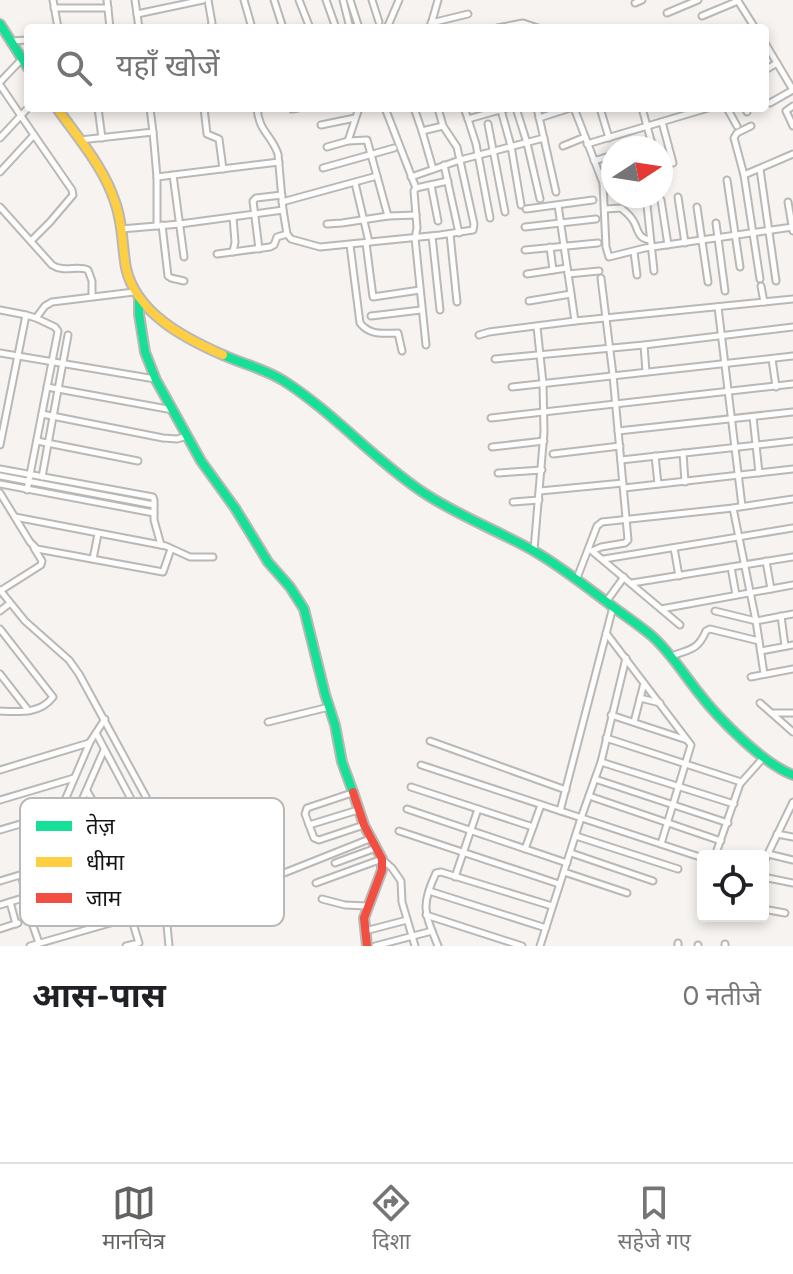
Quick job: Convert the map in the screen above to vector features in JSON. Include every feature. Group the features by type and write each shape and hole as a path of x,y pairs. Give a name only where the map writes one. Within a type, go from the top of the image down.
{"main road":[{"path":"0,24 24,62"},
{"path":"60,112 114,199 126,263 139,300 195,341 287,383 425,493 534,550 577,578 651,636 672,656 707,703 764,757 793,775"},
{"path":"139,300 145,352 156,380 201,461 268,562 304,609 342,762 364,825 382,859 382,870 364,918 367,946"}],"street":[{"path":"53,0 57,24"},
{"path":"107,0 110,24"},
{"path":"135,0 138,24"},
{"path":"137,14 206,0 212,24"},
{"path":"244,0 251,24"},
{"path":"274,0 282,24"},
{"path":"299,0 308,24"},
{"path":"326,0 335,24"},
{"path":"343,0 349,24"},
{"path":"350,0 358,24"},
{"path":"372,0 379,22"},
{"path":"392,0 395,9"},
{"path":"389,24 399,0"},
{"path":"428,0 438,1 431,24"},
{"path":"635,3 642,0"},
{"path":"667,13 698,0"},
{"path":"714,0 719,10"},
{"path":"702,16 738,1 752,24"},
{"path":"54,8 108,8"},
{"path":"434,24 468,14"},
{"path":"11,41 24,40"},
{"path":"769,50 793,90 770,103"},
{"path":"22,59 0,84 73,195 31,241"},
{"path":"769,68 777,63"},
{"path":"793,106 786,111 793,126"},
{"path":"2,133 24,112"},
{"path":"99,112 102,138"},
{"path":"150,112 160,225 168,276 184,281"},
{"path":"204,112 207,134 219,139 223,169"},
{"path":"258,112 260,126 275,147 279,162 287,234 291,239 317,246 473,230 456,144 443,126 439,112"},
{"path":"348,141 357,112"},
{"path":"387,112 416,188 415,238 426,345"},
{"path":"415,112 433,169"},
{"path":"465,112 478,155 490,218"},
{"path":"468,119 493,112"},
{"path":"505,112 524,207 593,200"},
{"path":"517,112 540,199"},
{"path":"538,112 556,192"},
{"path":"539,118 559,112"},
{"path":"574,112 601,176"},
{"path":"601,112 608,136"},
{"path":"643,112 650,136"},
{"path":"616,136 690,112"},
{"path":"729,112 737,126"},
{"path":"321,125 355,118"},
{"path":"662,122 666,136"},
{"path":"488,124 505,212"},
{"path":"422,131 443,126"},
{"path":"751,126 734,136 744,175 764,302"},
{"path":"79,140 153,132"},
{"path":"0,172 34,135"},
{"path":"411,177 460,160 544,138"},
{"path":"563,146 601,139"},
{"path":"327,147 367,140 388,216"},
{"path":"323,168 394,148"},
{"path":"744,175 793,154"},
{"path":"594,161 601,159"},
{"path":"157,177 279,162"},
{"path":"444,165 459,233"},
{"path":"760,169 776,281"},
{"path":"173,175 184,257"},
{"path":"259,249 254,200 313,193 377,176"},
{"path":"727,180 740,267"},
{"path":"416,188 448,181"},
{"path":"355,183 365,219 373,297 420,290"},
{"path":"431,185 438,221"},
{"path":"678,197 685,243"},
{"path":"651,244 639,235 633,219 621,208 605,209 608,256 612,257 651,244 668,245 793,229 788,202"},
{"path":"558,205 575,321"},
{"path":"0,207 57,269 88,270 92,297"},
{"path":"697,207 708,282"},
{"path":"647,208 654,271"},
{"path":"662,208 668,245"},
{"path":"121,229 283,210"},
{"path":"327,224 416,215"},
{"path":"233,217 233,252"},
{"path":"525,227 596,219"},
{"path":"716,223 725,291"},
{"path":"217,254 272,246 277,237 287,234"},
{"path":"450,234 457,302"},
{"path":"432,236 440,310"},
{"path":"525,250 598,243"},
{"path":"350,245 360,323 373,332 398,333 402,351"},
{"path":"550,247 553,270"},
{"path":"634,251 637,275"},
{"path":"527,274 553,270 599,271"},
{"path":"590,550 627,542 616,404 601,278"},
{"path":"36,318 48,303 134,292"},
{"path":"529,301 571,294"},
{"path":"479,335 575,321 793,299"},
{"path":"718,307 742,506"},
{"path":"0,310 36,318 57,328 27,490"},
{"path":"371,316 421,310"},
{"path":"0,443 26,315"},
{"path":"534,550 544,441 543,383 537,327"},
{"path":"495,359 793,327"},
{"path":"42,477 68,335"},
{"path":"644,345 646,372"},
{"path":"0,353 156,380"},
{"path":"512,387 793,356"},
{"path":"772,359 776,387"},
{"path":"491,418 793,384"},
{"path":"47,387 174,410"},
{"path":"618,431 793,412"},
{"path":"42,414 163,438 188,436"},
{"path":"753,417 759,473"},
{"path":"37,441 138,461"},
{"path":"492,447 544,441"},
{"path":"621,460 793,441"},
{"path":"553,454 620,446"},
{"path":"683,453 685,482"},
{"path":"655,456 658,484"},
{"path":"0,469 29,479 42,477 153,497 155,526 161,545"},
{"path":"540,491 685,482 793,469"},
{"path":"498,473 542,470"},
{"path":"0,476 29,479 154,505"},
{"path":"0,484 154,513"},
{"path":"0,493 42,561 41,565 0,590 9,604 69,660 79,674 146,798"},
{"path":"577,578 597,526 602,522 793,499"},
{"path":"513,502 539,500"},
{"path":"733,508 764,674"},
{"path":"15,517 161,545 190,557 213,557"},
{"path":"603,560 793,528"},
{"path":"93,559 98,534"},
{"path":"33,546 163,572 171,549"},
{"path":"674,548 679,576"},
{"path":"590,550 680,625"},
{"path":"631,584 793,557"},
{"path":"766,561 771,589"},
{"path":"731,567 736,595"},
{"path":"560,811 606,633 609,604 624,577"},
{"path":"661,609 793,585"},
{"path":"0,611 9,604"},
{"path":"715,611 756,621 793,614"},
{"path":"781,616 785,646"},
{"path":"0,629 53,697 44,707 29,711 1,710"},
{"path":"672,656 697,646 710,629 759,641"},
{"path":"606,633 691,747 661,844"},
{"path":"761,651 793,645"},
{"path":"540,946 601,762 626,658"},
{"path":"751,677 793,669"},
{"path":"0,674 29,711"},
{"path":"634,722 644,682"},
{"path":"640,698 661,704"},
{"path":"760,703 793,732"},
{"path":"268,722 329,707"},
{"path":"772,713 793,713"},
{"path":"611,715 688,740"},
{"path":"65,798 95,732 105,719"},
{"path":"95,732 130,798"},
{"path":"606,738 741,782"},
{"path":"430,741 566,790"},
{"path":"0,770 90,742"},
{"path":"83,798 105,749"},
{"path":"717,850 741,782 764,757"},
{"path":"601,762 734,804"},
{"path":"421,765 697,856"},
{"path":"0,800 74,778"},
{"path":"595,779 728,823"},
{"path":"411,787 533,827"},
{"path":"87,790 91,798"},
{"path":"352,793 307,808 305,814 309,825 314,838 319,840 364,825"},
{"path":"589,796 721,841"},
{"path":"769,852 791,812 793,802"},
{"path":"525,849 541,805"},
{"path":"407,809 567,863"},
{"path":"455,877 478,809"},
{"path":"309,825 358,810"},
{"path":"0,830 20,824"},
{"path":"399,831 559,884"},
{"path":"777,834 793,837"},
{"path":"576,836 678,869"},
{"path":"284,873 372,838"},
{"path":"335,863 377,847"},
{"path":"571,853 653,881"},
{"path":"769,854 793,860"},
{"path":"316,883 382,859 401,881 402,902 415,946"},
{"path":"564,872 627,893"},
{"path":"438,946 426,915 425,902 436,873 552,906"},
{"path":"0,881 20,875"},
{"path":"769,878 793,883"},
{"path":"429,891 546,928"},
{"path":"0,905 20,898"},
{"path":"322,899 367,906"},
{"path":"0,929 18,924 10,902"},
{"path":"769,910 785,913"},
{"path":"426,915 522,946"},
{"path":"364,931 407,920"},
{"path":"32,926 39,943"},
{"path":"30,946 99,926"},
{"path":"167,926 169,946"},
{"path":"375,946 402,943 412,936 432,931"},
{"path":"126,946 139,944"}],"traffic: fast":[{"path":"0,24 24,62"},
{"path":"139,300 145,352 156,380 201,461 268,562 304,609 342,762 353,792"},
{"path":"223,355 284,381 421,491 534,551 581,583 652,636 729,727 768,761 793,775"}],"traffic: slow":[{"path":"60,112 110,189 120,218 126,268 140,298 178,332 223,355"}],"traffic: jam":[{"path":"353,792 364,825 382,859 382,870 364,918 367,946"}]}
